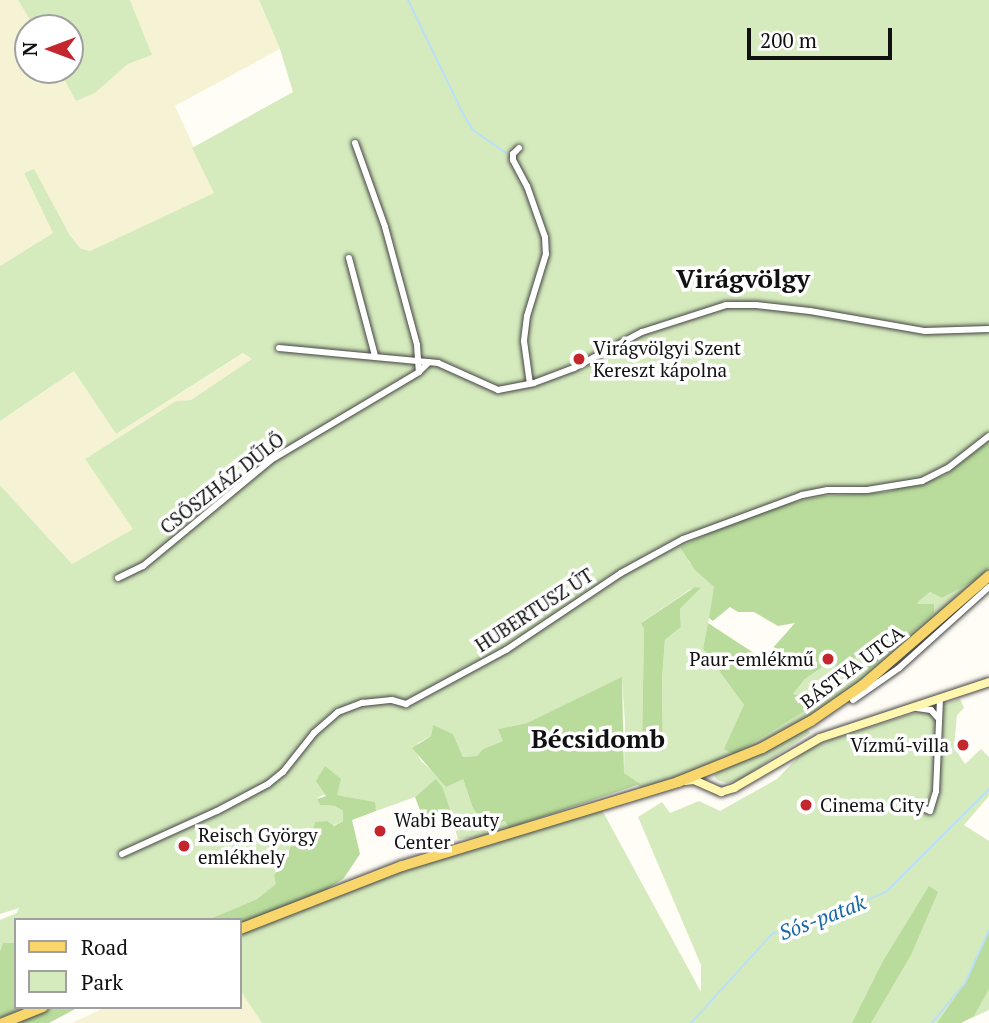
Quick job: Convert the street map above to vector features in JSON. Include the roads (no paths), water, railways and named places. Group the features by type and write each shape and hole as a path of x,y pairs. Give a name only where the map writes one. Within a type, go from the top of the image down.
{"main road":[{"name":"BÁSTYA UTCA","path":"242,928 402,866 678,782 776,741 834,705 892,662 989,576"},
{"path":"3,1023 38,1009"}],"street":[{"path":"355,142 385,227 417,345 419,372"},
{"path":"519,148 513,154 513,160 527,186 545,237 546,254 527,316 525,360 530,384"},
{"path":"349,258 374,356"},
{"path":"279,348 429,362 452,369 491,389 530,384 574,368 642,332 726,305 756,305 810,311 920,330 989,329"},
{"name":"CSŐSZHÁZ DŰLŐ","path":"118,578 143,566 271,460 419,372 429,362"},
{"name":"HUBERTUSZ ÚT","path":"121,854 217,811 268,784 283,772 314,733 338,712 362,704 391,700 406,704 506,650 611,580 683,539 802,495 828,490 867,490 922,481 938,474 989,436"},
{"path":"853,700 900,668 989,587"},
{"path":"678,782 694,780 721,792 728,790 740,786 820,738 989,682"},
{"path":"918,806 930,811 932,806 940,700"},
{"path":"915,708 931,710 939,719"},
{"path":"709,785 712,771 721,765"},
{"path":"705,771 709,785"}],"waterway":[{"path":"408,0 473,130 506,153"},
{"name":"Sós-patak","path":"691,1023 773,933 827,919 887,891 989,789"},
{"path":"932,1023 965,983 989,930"}],"place":[{"name":"Virágvölgyi Szent Kereszt kápolna","path":"579,359"},
{"name":"Paur-emlékmű","path":"828,659"},
{"name":"Vízmű-villa","path":"963,745"},
{"name":"Cinema City","path":"806,805"},
{"name":"Wabi Beauty Center","path":"380,831"},
{"name":"Reisch György emlékhely","path":"184,846"}],"district":[{"name":"Virágvölgy","path":"743,279"},
{"name":"Bécsidomb","path":"598,739"}]}
